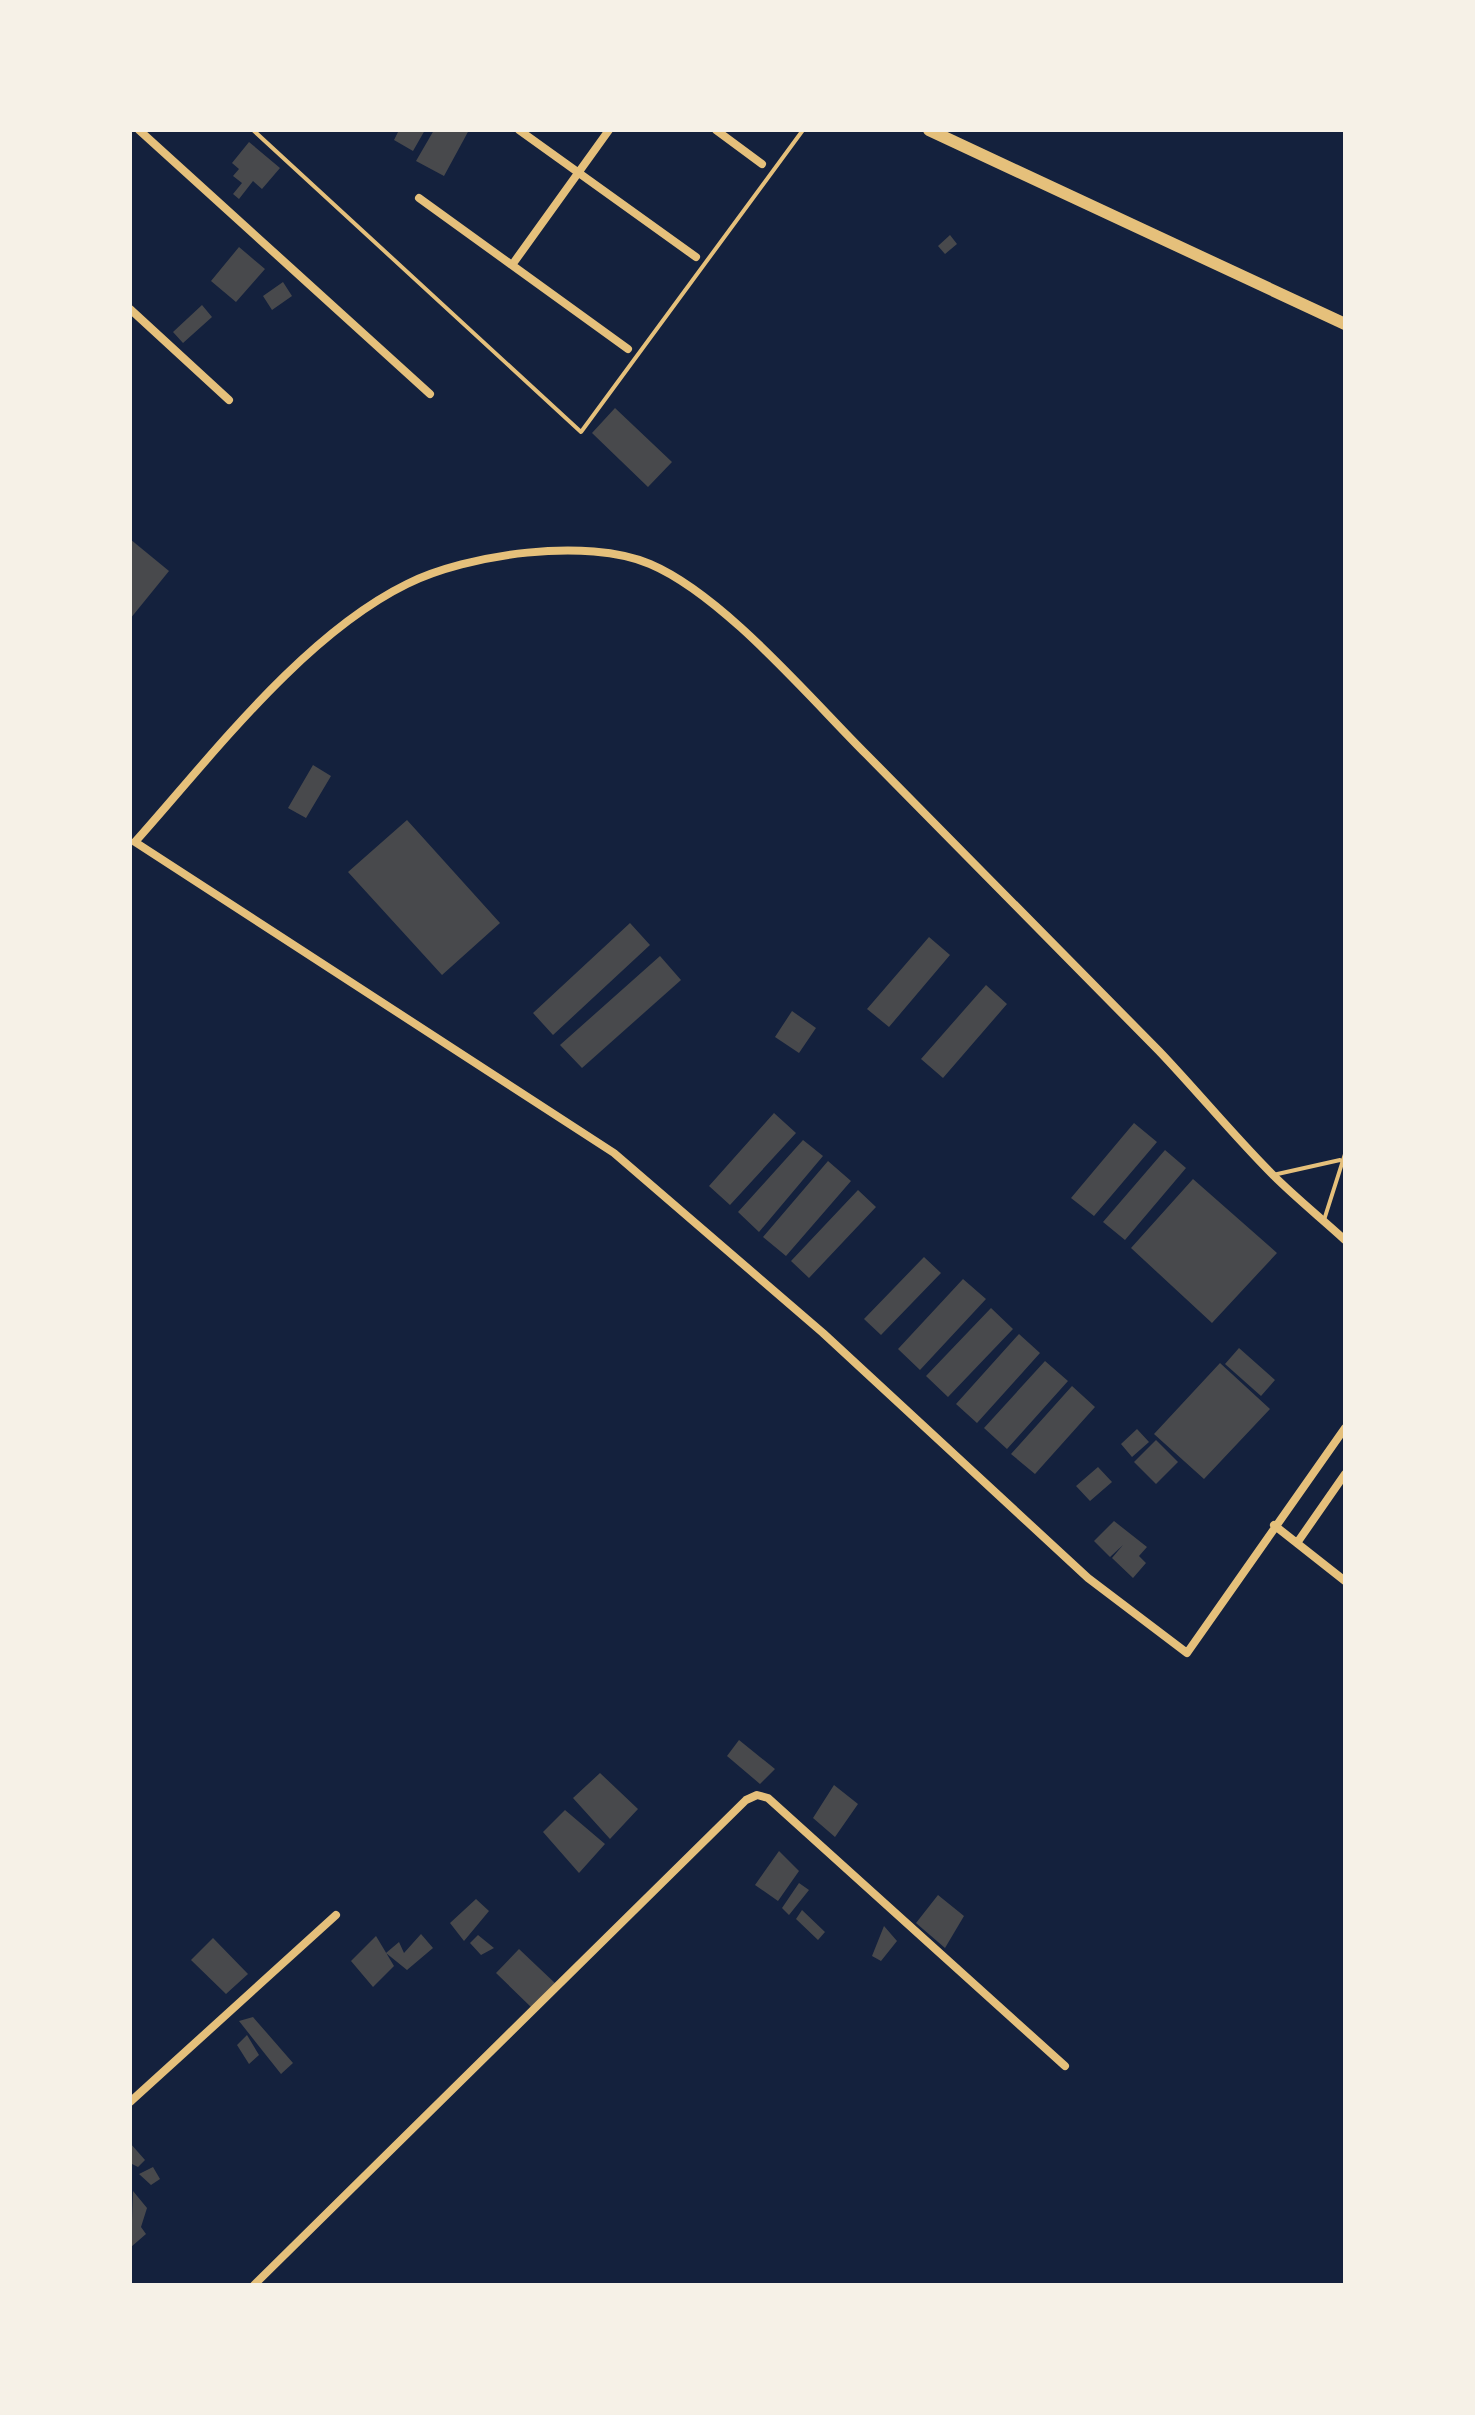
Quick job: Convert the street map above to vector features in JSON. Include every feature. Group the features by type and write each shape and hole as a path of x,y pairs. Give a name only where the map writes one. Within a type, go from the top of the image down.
{"main road":[{"path":"929,130 1345,324"}],"street":[{"path":"139,130 430,394"},
{"path":"519,130 696,257"},
{"path":"512,265 609,130"},
{"path":"716,130 762,164"},
{"path":"419,198 628,349"},
{"path":"130,309 229,400"},
{"path":"1345,1240 1273,1175 1162,1055 774,661 697,590 651,564 623,555 567,551 521,554 466,564 408,583 349,621 270,691 135,842 614,1153 823,1333 1088,1578 1187,1653 1345,1428"},
{"path":"1297,1543 1345,1474"},
{"path":"1274,1525 1345,1581"},
{"path":"254,2285 746,1800 757,1795 768,1798 1065,2066"},
{"path":"130,2102 336,1915"}],"lane":[{"path":"253,130 581,432 803,130"},
{"path":"1324,1221 1340,1160 1345,1154"},
{"path":"1273,1175 1340,1160"}],"building":[{"path":"399,130 425,130 413,151 394,140"},
{"path":"434,130 469,130 444,176 416,161"},
{"path":"249,142 280,168 262,189 253,181 239,199 233,194 242,183 233,176 239,169 232,163"},
{"path":"950,235 957,244 945,254 938,246"},
{"path":"239,247 265,269 236,302 211,281"},
{"path":"283,282 292,296 272,310 263,296"},
{"path":"202,305 212,317 183,343 173,332"},
{"path":"615,408 672,462 648,487 592,433"},
{"path":"130,539 169,571 130,619"},
{"path":"313,765 331,776 306,818 288,808"},
{"path":"407,820 500,923 442,975 348,872"},
{"path":"630,923 650,945 553,1035 533,1013"},
{"path":"929,937 950,955 889,1027 867,1009"},
{"path":"660,956 681,980 582,1068 560,1045"},
{"path":"986,985 1007,1004 943,1078 921,1059"},
{"path":"792,1011 816,1028 799,1053 775,1037"},
{"path":"774,1113 796,1133 730,1205 709,1186"},
{"path":"1134,1123 1157,1142 1094,1216 1071,1198"},
{"path":"803,1140 823,1156 759,1232 738,1212"},
{"path":"1165,1150 1186,1168 1125,1240 1103,1222"},
{"path":"828,1161 851,1181 786,1256 763,1237"},
{"path":"1193,1179 1277,1253 1212,1323 1131,1248"},
{"path":"858,1190 876,1207 809,1278 791,1261"},
{"path":"924,1257 941,1273 881,1335 864,1319"},
{"path":"963,1279 986,1299 920,1370 898,1349"},
{"path":"991,1308 1013,1329 948,1397 926,1376"},
{"path":"1019,1334 1040,1353 977,1423 956,1404"},
{"path":"1239,1348 1275,1380 1261,1396 1225,1364"},
{"path":"1045,1361 1068,1381 1007,1449 984,1428"},
{"path":"1220,1363 1270,1409 1204,1479 1154,1434"},
{"path":"1072,1386 1095,1407 1035,1474 1011,1454"},
{"path":"1137,1429 1149,1442 1132,1457 1121,1444"},
{"path":"1156,1440 1178,1462 1156,1484 1134,1462"},
{"path":"1098,1467 1112,1482 1090,1501 1076,1486"},
{"path":"1114,1521 1147,1547 1139,1556 1146,1563 1133,1578 1112,1558 1123,1545 1110,1557 1094,1541"},
{"path":"739,1740 775,1769 760,1784 727,1756"},
{"path":"600,1773 638,1809 610,1839 573,1798"},
{"path":"834,1785 858,1804 835,1837 813,1818"},
{"path":"565,1810 605,1844 579,1873 543,1832"},
{"path":"779,1851 799,1871 778,1901 755,1885"},
{"path":"799,1883 809,1890 789,1915 782,1908"},
{"path":"938,1895 964,1916 945,1948 916,1923"},
{"path":"476,1899 489,1911 464,1941 450,1923"},
{"path":"802,1910 825,1932 818,1940 796,1919"},
{"path":"884,1926 897,1941 881,1961 872,1956"},
{"path":"421,1934 433,1948 407,1970 386,1953 399,1942 404,1953"},
{"path":"478,1935 494,1948 481,1955 470,1943"},
{"path":"376,1936 394,1966 373,1987 351,1961"},
{"path":"213,1938 248,1974 226,1994 191,1960"},
{"path":"519,1949 557,1985 533,2009 496,1973"},
{"path":"253,2017 293,2063 281,2074 239,2021"},
{"path":"247,2035 259,2055 249,2064 237,2045"},
{"path":"130,2143 145,2160 138,2167 130,2163"},
{"path":"153,2167 160,2179 151,2185 139,2174"},
{"path":"133,2191 147,2208 141,2227 146,2234 131,2247"}]}
